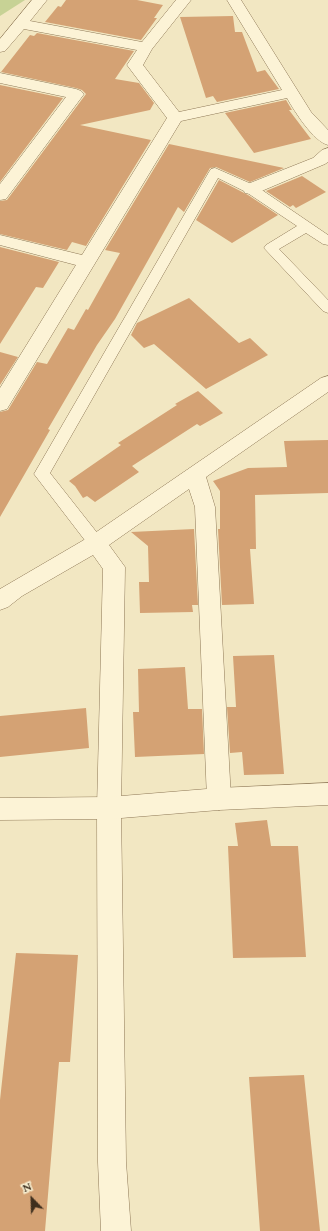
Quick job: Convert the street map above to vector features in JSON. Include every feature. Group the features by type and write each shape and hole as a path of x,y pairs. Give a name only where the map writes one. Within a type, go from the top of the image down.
{"street":[{"path":"0,48 40,0"},
{"path":"175,118 135,65 146,47 184,0"},
{"path":"234,0 305,115 328,140"},
{"path":"20,24 146,47"},
{"path":"0,78 76,94 0,194"},
{"path":"1,400 175,118 291,93"},
{"path":"250,189 319,161 328,153"},
{"path":"0,240 86,262"},
{"path":"0,601 14,590 96,543 328,383"},
{"path":"195,474 204,507 219,799"},
{"path":"96,543 114,567 109,808 112,1162 116,1231"},
{"path":"0,809 109,808 219,799 328,794"}],"lane":[{"path":"96,543 42,474 215,172 250,189 328,241"},
{"path":"306,227 271,248 328,308"}],"green space":[{"path":"0,0 25,0 0,16"}],"building":[{"path":"66,0 137,0 163,5 154,18 157,18 141,40 45,22 58,6 61,7"},
{"path":"233,16 235,32 242,32 257,72 265,70 279,89 217,102 213,96 206,98 180,17"},
{"path":"37,33 134,51 115,79 139,83 154,103 150,110 80,125 151,140 86,246 72,242 67,250 0,234 0,201 7,200 86,94 82,90 76,88 1,72 30,35 34,36"},
{"path":"0,85 63,98 0,182"},
{"path":"286,100 292,110 289,110 311,139 254,153 225,113"},
{"path":"169,144 284,168 250,182 216,167 210,168 184,212 178,207 115,319 97,345 48,429 50,430 0,517 0,412 8,410 37,362 47,364 68,328 74,330 86,309 88,310 120,253 105,250"},
{"path":"302,176 326,192 296,208 293,205 290,207 266,191"},
{"path":"219,180 248,195 278,215 232,243 196,220"},
{"path":"0,247 59,262 43,288 36,287 0,344"},
{"path":"189,298 239,343 250,338 268,355 206,389 154,344 144,348 131,335 137,323"},
{"path":"0,352 18,357 0,385"},
{"path":"198,391 223,413 200,426 197,424 132,466 139,472 95,502 87,496 83,498 75,486 69,481 121,445 118,443 177,405 175,404"},
{"path":"328,440 328,493 255,495 256,549 250,549 254,604 222,605 218,529 220,529 220,491 213,481 248,468 287,467 284,441"},
{"path":"194,529 198,605 192,605 193,612 140,613 139,582 149,582 148,546 131,532"},
{"path":"274,655 284,774 244,775 242,752 230,753 227,707 236,707 233,656"},
{"path":"185,667 188,709 202,709 204,754 135,757 133,712 139,712 138,669"},
{"path":"86,708 89,748 0,757 0,716"},
{"path":"267,820 271,846 298,846 306,957 233,958 228,846 238,846 235,823"},
{"path":"16,953 78,955 70,1062 59,1062 45,1231 0,1231 0,1100"},
{"path":"304,1075 320,1231 260,1231 249,1077"}]}
